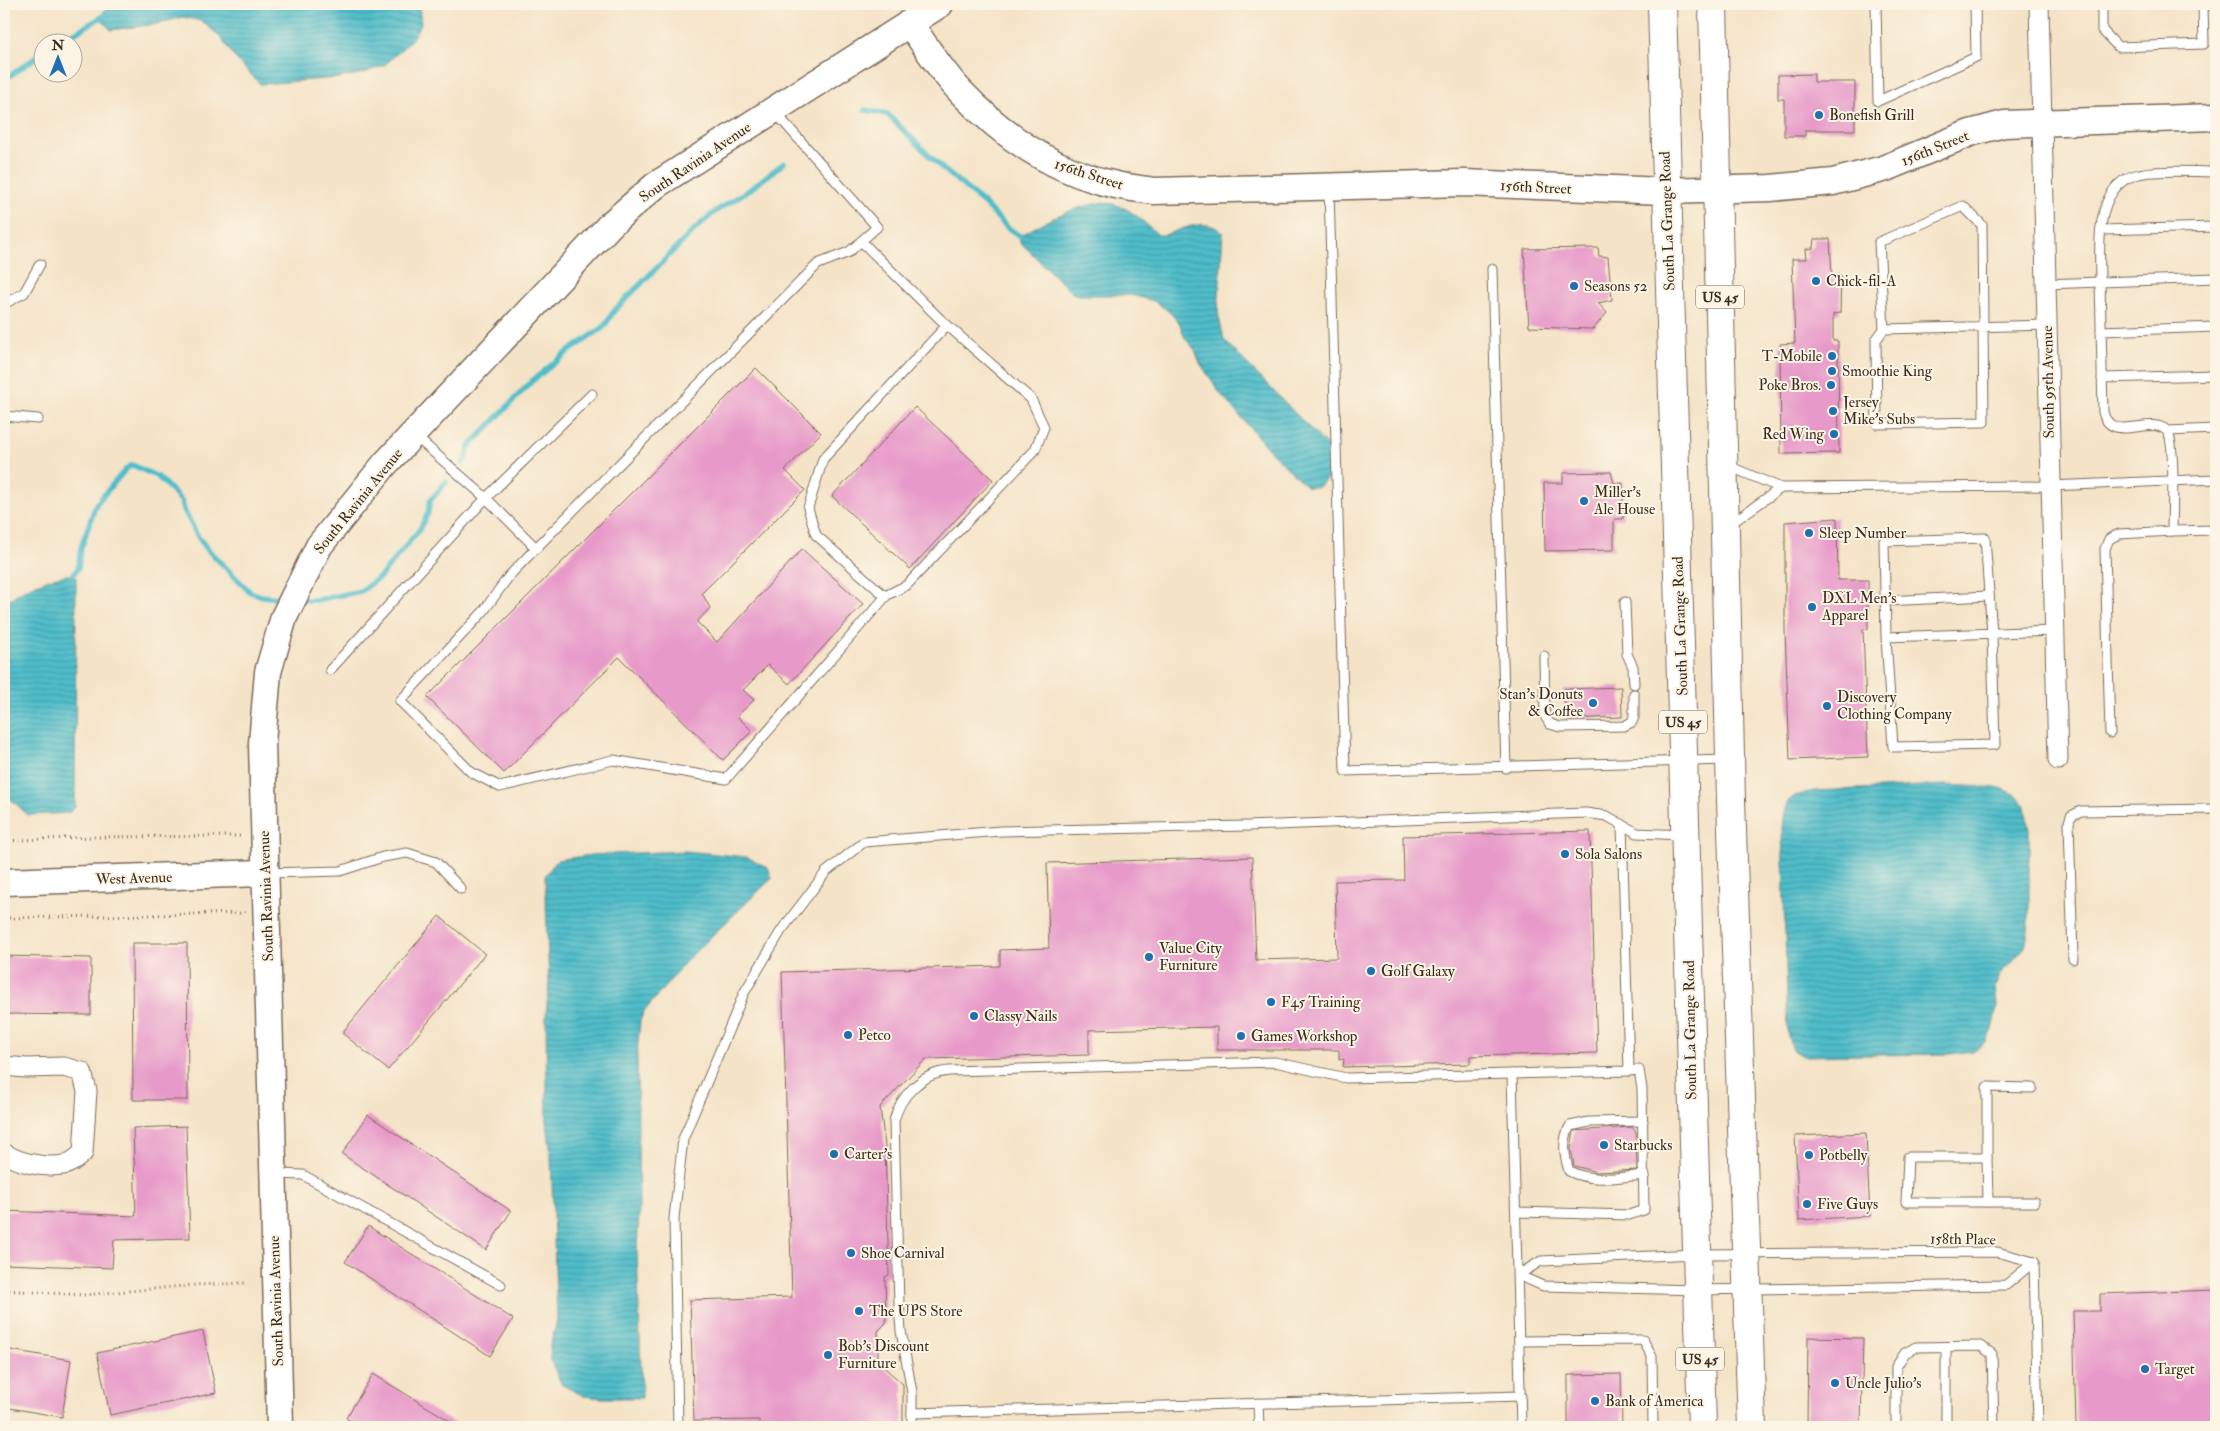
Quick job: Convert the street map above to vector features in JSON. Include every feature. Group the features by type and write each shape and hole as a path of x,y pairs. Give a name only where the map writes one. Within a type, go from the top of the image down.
{"highway":[{"name":"South La Grange Road","path":"1662,4 1666,191 1685,761 1685,835 1702,1427"},
{"name":"US 45","path":"1713,4 1730,760 1752,1427"}],"street":[{"name":"South Ravinia Avenue","path":"280,1427 262,743 268,672 284,617 319,546 385,464 612,223 656,185 940,4"},
{"name":"South 95th Avenue","path":"2039,4 2058,760"},
{"name":"156th Street","path":"910,23 960,92 1005,133 1035,153 1068,170 1116,185 1154,191 1464,183 1666,191 1718,191 1833,182 1883,169 1970,133 2004,124 2216,117"},
{"name":"West Avenue","path":"4,882 265,873"},
{"path":"4,1066 26,1068 64,1067 82,1072 86,1091 83,1154 75,1161 63,1165 33,1164 4,1153"}],"lane":[{"path":"1876,4 1878,101 1976,57 1975,4"},
{"path":"2102,4 2102,30 2118,46 2204,44 2203,5 2216,5"},
{"path":"774,110 877,227 861,241 849,252 818,264 509,576 483,612 400,702 471,772 500,787 613,760 726,779 886,596 908,585 1035,450 1044,427 1031,399 947,325 861,241"},
{"path":"2216,172 2138,174 2121,182 2109,196 2103,216 2100,282 2103,412 2105,421 2110,426 2159,427 2166,430 2216,429"},
{"path":"1329,187 1345,771 1506,768 1730,760"},
{"path":"1963,206 1982,225 1984,422 1877,424 1876,340 1884,329 1879,242 1963,206"},
{"path":"2101,230 2216,227"},
{"path":"4,304 24,294 40,264"},
{"path":"1492,269 1506,768"},
{"path":"2046,284 2216,278"},
{"path":"886,596 816,535 808,508 822,459 947,325"},
{"path":"1884,329 2047,325"},
{"path":"2101,331 2216,327"},
{"path":"2102,378 2216,375"},
{"path":"330,670 486,498 592,394"},
{"path":"4,416 38,419"},
{"path":"2166,430 2171,439 2173,481 2172,531"},
{"path":"413,434 486,498 536,548"},
{"path":"1724,464 1781,488 2050,486 2216,479"},
{"path":"1725,527 1781,488"},
{"path":"2110,733 2105,549 2108,539 2119,534 2216,530"},
{"path":"1985,538 1990,596 1995,745 1893,747 1886,637 1884,541 1985,538"},
{"path":"1886,601 1990,596"},
{"path":"1625,602 1627,654 1633,667 1634,684"},
{"path":"1886,637 2054,631"},
{"path":"1544,656 1545,716 1550,724 1560,728 1624,726 1632,722 1634,717 1634,694"},
{"path":"2073,959 2068,822 2071,816 2081,811 2216,809"},
{"path":"678,1427 674,1218 683,1139 744,993 776,939 826,872 864,842 1001,831 1248,826 1586,813 1607,816 1637,834 1685,835"},
{"path":"1622,824 1629,1071"},
{"path":"265,873 340,871 383,856 407,853 436,862 461,889"},
{"path":"912,1427 912,1392 901,1331 899,1305 894,1121 896,1112 908,1094 928,1075 937,1071 1275,1062 1346,1078 1639,1070 1645,1175 1644,1210 1629,1215 1516,1212"},
{"path":"1512,1074 1521,1427"},
{"path":"1988,1202 1987,1087 2032,1088"},
{"path":"1643,1121 1589,1122 1570,1126 1564,1136 1565,1160 1569,1171 1581,1177 1606,1178 1645,1175"},
{"path":"1987,1157 1908,1157 1906,1202 2034,1202"},
{"path":"273,1174 303,1175 501,1285"},
{"name":"158th Place","path":"1518,1275 1542,1261 1696,1254 1997,1252 2034,1262"},
{"path":"1518,1275 1543,1286 1697,1290 2006,1285 2034,1262"},
{"path":"2034,1262 2038,1427"},
{"path":"1519,1340 1643,1340 1652,1356 1653,1427"},
{"path":"1896,1427 1896,1368 1905,1353 1916,1347 1946,1346 1981,1346 1992,1354 1994,1427"},
{"path":"1946,1346 1946,1427"},
{"path":"912,1413 1521,1396"},
{"path":"1258,1403 1259,1427"}],"path":[{"path":"4,840 88,837 264,836"},
{"path":"4,918 266,912"},
{"path":"4,1290 83,1295 247,1283"}],"water":[{"path":"111,4 419,4 421,24 411,40 385,65 364,73 339,78 260,84 235,58 220,37 202,21 183,17 156,24 111,30 99,17"},
{"path":"1104,202 1121,206 1128,210 1158,235 1164,235 1195,225 1209,225 1223,233 1218,313 1224,340 1327,446 1333,472 1319,487 1307,487 1270,451 1220,393 1200,363 1195,350 1185,338 1179,322 1166,309 1154,301 1131,295 1078,295 1072,293 1020,242 1020,236 1050,220 1081,207"},
{"path":"73,574 76,577 75,807 69,813 28,815 4,793 4,604 19,593 37,584"},
{"path":"1945,785 2001,788 2017,795 2025,806 2029,830 2029,926 2025,947 2001,974 1995,987 1997,1006 1992,1030 1985,1043 1973,1051 1949,1054 1803,1056 1793,1050 1788,1037 1782,828 1786,805 1798,795 1815,791"},
{"path":"685,851 747,857 768,868 772,878 688,959 643,1013 640,1021 637,1055 639,1210 637,1251 642,1398 584,1396 562,1385 551,1362 550,1345 557,1321 551,1156 547,1121 546,1015 549,984 545,876 557,860 591,855"}],"building":[{"name":"Bonefish Grill","path":"1814,74 1814,82 1855,82 1855,130 1805,130 1805,136 1784,136 1784,99 1778,99 1778,75"},
{"path":"1814,239 1830,239 1832,275 1841,275 1840,313 1833,314 1833,341 1838,341 1839,453 1781,454 1780,344 1795,343 1792,259 1807,259 1806,249 1813,248"},
{"name":"Seasons 52","path":"1598,248 1599,256 1608,257 1612,300 1598,303 1607,313 1593,329 1529,327 1524,249"},
{"path":"756,368 821,433 785,470 805,490 702,593 710,608 697,622 717,642 802,549 863,604 789,684 768,665 743,690 754,700 737,716 752,731 723,760 619,657 504,773 427,697"},
{"path":"915,407 993,480 910,569 832,496"},
{"name":"Miller's Ale House","path":"1611,472 1614,483 1623,483 1623,519 1614,519 1614,550 1545,551 1544,483 1563,483 1563,473"},
{"path":"1837,518 1838,580 1868,580 1868,629 1863,629 1868,757 1790,760 1785,631 1785,522"},
{"name":"Stan's Donuts & Coffee","path":"1621,687 1622,717 1565,719 1564,689"},
{"path":"1590,831 1597,1053 1470,1056 1470,1064 1343,1067 1344,1059 1339,1060 1339,1050 1217,1050 1217,1027 1089,1030 1089,1055 926,1059 880,1107 885,1146 889,1275 885,1277 886,1323 878,1331 878,1362 903,1384 903,1427 760,1427 759,1420 694,1421 690,1300 792,1297 782,972 1000,966 1000,950 1049,948 1047,863 1252,857 1256,960 1337,958 1335,881 1404,880 1403,836"},
{"path":"439,916 485,954 388,1070 342,1033"},
{"path":"132,943 187,943 188,1100 133,1100"},
{"path":"4,956 91,958 91,1015 4,1014"},
{"path":"368,1115 511,1211 486,1250 342,1154"},
{"path":"186,1126 190,1238 114,1240 112,1268 4,1264 4,1211 136,1216 133,1128"},
{"name":"Starbucks","path":"1632,1127 1636,1132 1637,1170 1597,1172 1574,1166 1571,1148 1574,1131"},
{"path":"1866,1133 1870,1216 1799,1220 1795,1136"},
{"path":"368,1226 513,1319 490,1356 345,1262"},
{"name":"Target","path":"2216,1290 2216,1427 2076,1427 2073,1311 2100,1311 2100,1294"},
{"path":"203,1331 216,1393 110,1415 97,1353"},
{"name":"Uncle Julio's","path":"1808,1337 1863,1338 1861,1427 1807,1427"},
{"path":"4,1349 71,1360 62,1417 4,1407"},
{"path":"373,1374 460,1427 360,1427 346,1418"},
{"name":"Bank of America","path":"1621,1374 1622,1427 1568,1427 1568,1375"}],"waterway":[{"path":"76,32 105,15"},
{"path":"4,80 32,60"},
{"path":"865,110 887,114 941,167 981,201 1008,228 1020,236"},
{"path":"463,463 467,457 469,447 532,381 565,354 604,327 614,311 696,228 716,211 749,190 784,163"},
{"path":"73,575 78,568 81,548 96,504 126,469 132,465 158,477 169,488 182,502 184,510 198,537 209,551 250,592 262,596 286,599"},
{"path":"300,600 316,600 361,591 380,577 420,529 428,513 430,501 446,482"}],"place":[{"name":"Bonefish Grill","path":"1819,115"},
{"name":"Chick-fil-A","path":"1816,281"},
{"name":"Seasons 52","path":"1574,286"},
{"name":"T-Mobile","path":"1832,356"},
{"name":"Smoothie King","path":"1832,371"},
{"name":"Poke Bros.","path":"1831,385"},
{"name":"Jersey Mike's Subs","path":"1833,411"},
{"name":"Red Wing","path":"1834,434"},
{"name":"Miller's Ale House","path":"1584,501"},
{"name":"Sleep Number","path":"1809,533"},
{"name":"DXL Men's Apparel","path":"1812,607"},
{"name":"Stan's Donuts & Coffee","path":"1593,703"},
{"name":"Discovery Clothing Company","path":"1827,706"},
{"name":"Sola Salons","path":"1565,854"},
{"name":"Value City Furniture","path":"1149,957"},
{"name":"Golf Galaxy","path":"1371,971"},
{"name":"F45 Training","path":"1271,1002"},
{"name":"Classy Nails","path":"974,1016"},
{"name":"Petco","path":"848,1035"},
{"name":"Games Workshop","path":"1241,1036"},
{"name":"Starbucks","path":"1604,1145"},
{"name":"Carter's","path":"834,1154"},
{"name":"Potbelly","path":"1809,1155"},
{"name":"Five Guys","path":"1807,1204"},
{"name":"Shoe Carnival","path":"851,1253"},
{"name":"The UPS Store","path":"859,1311"},
{"name":"Bob's Discount Furniture","path":"828,1355"},
{"name":"Target","path":"2145,1369"},
{"name":"Uncle Julio's","path":"1835,1383"},
{"name":"Bank of America","path":"1595,1401"}]}
